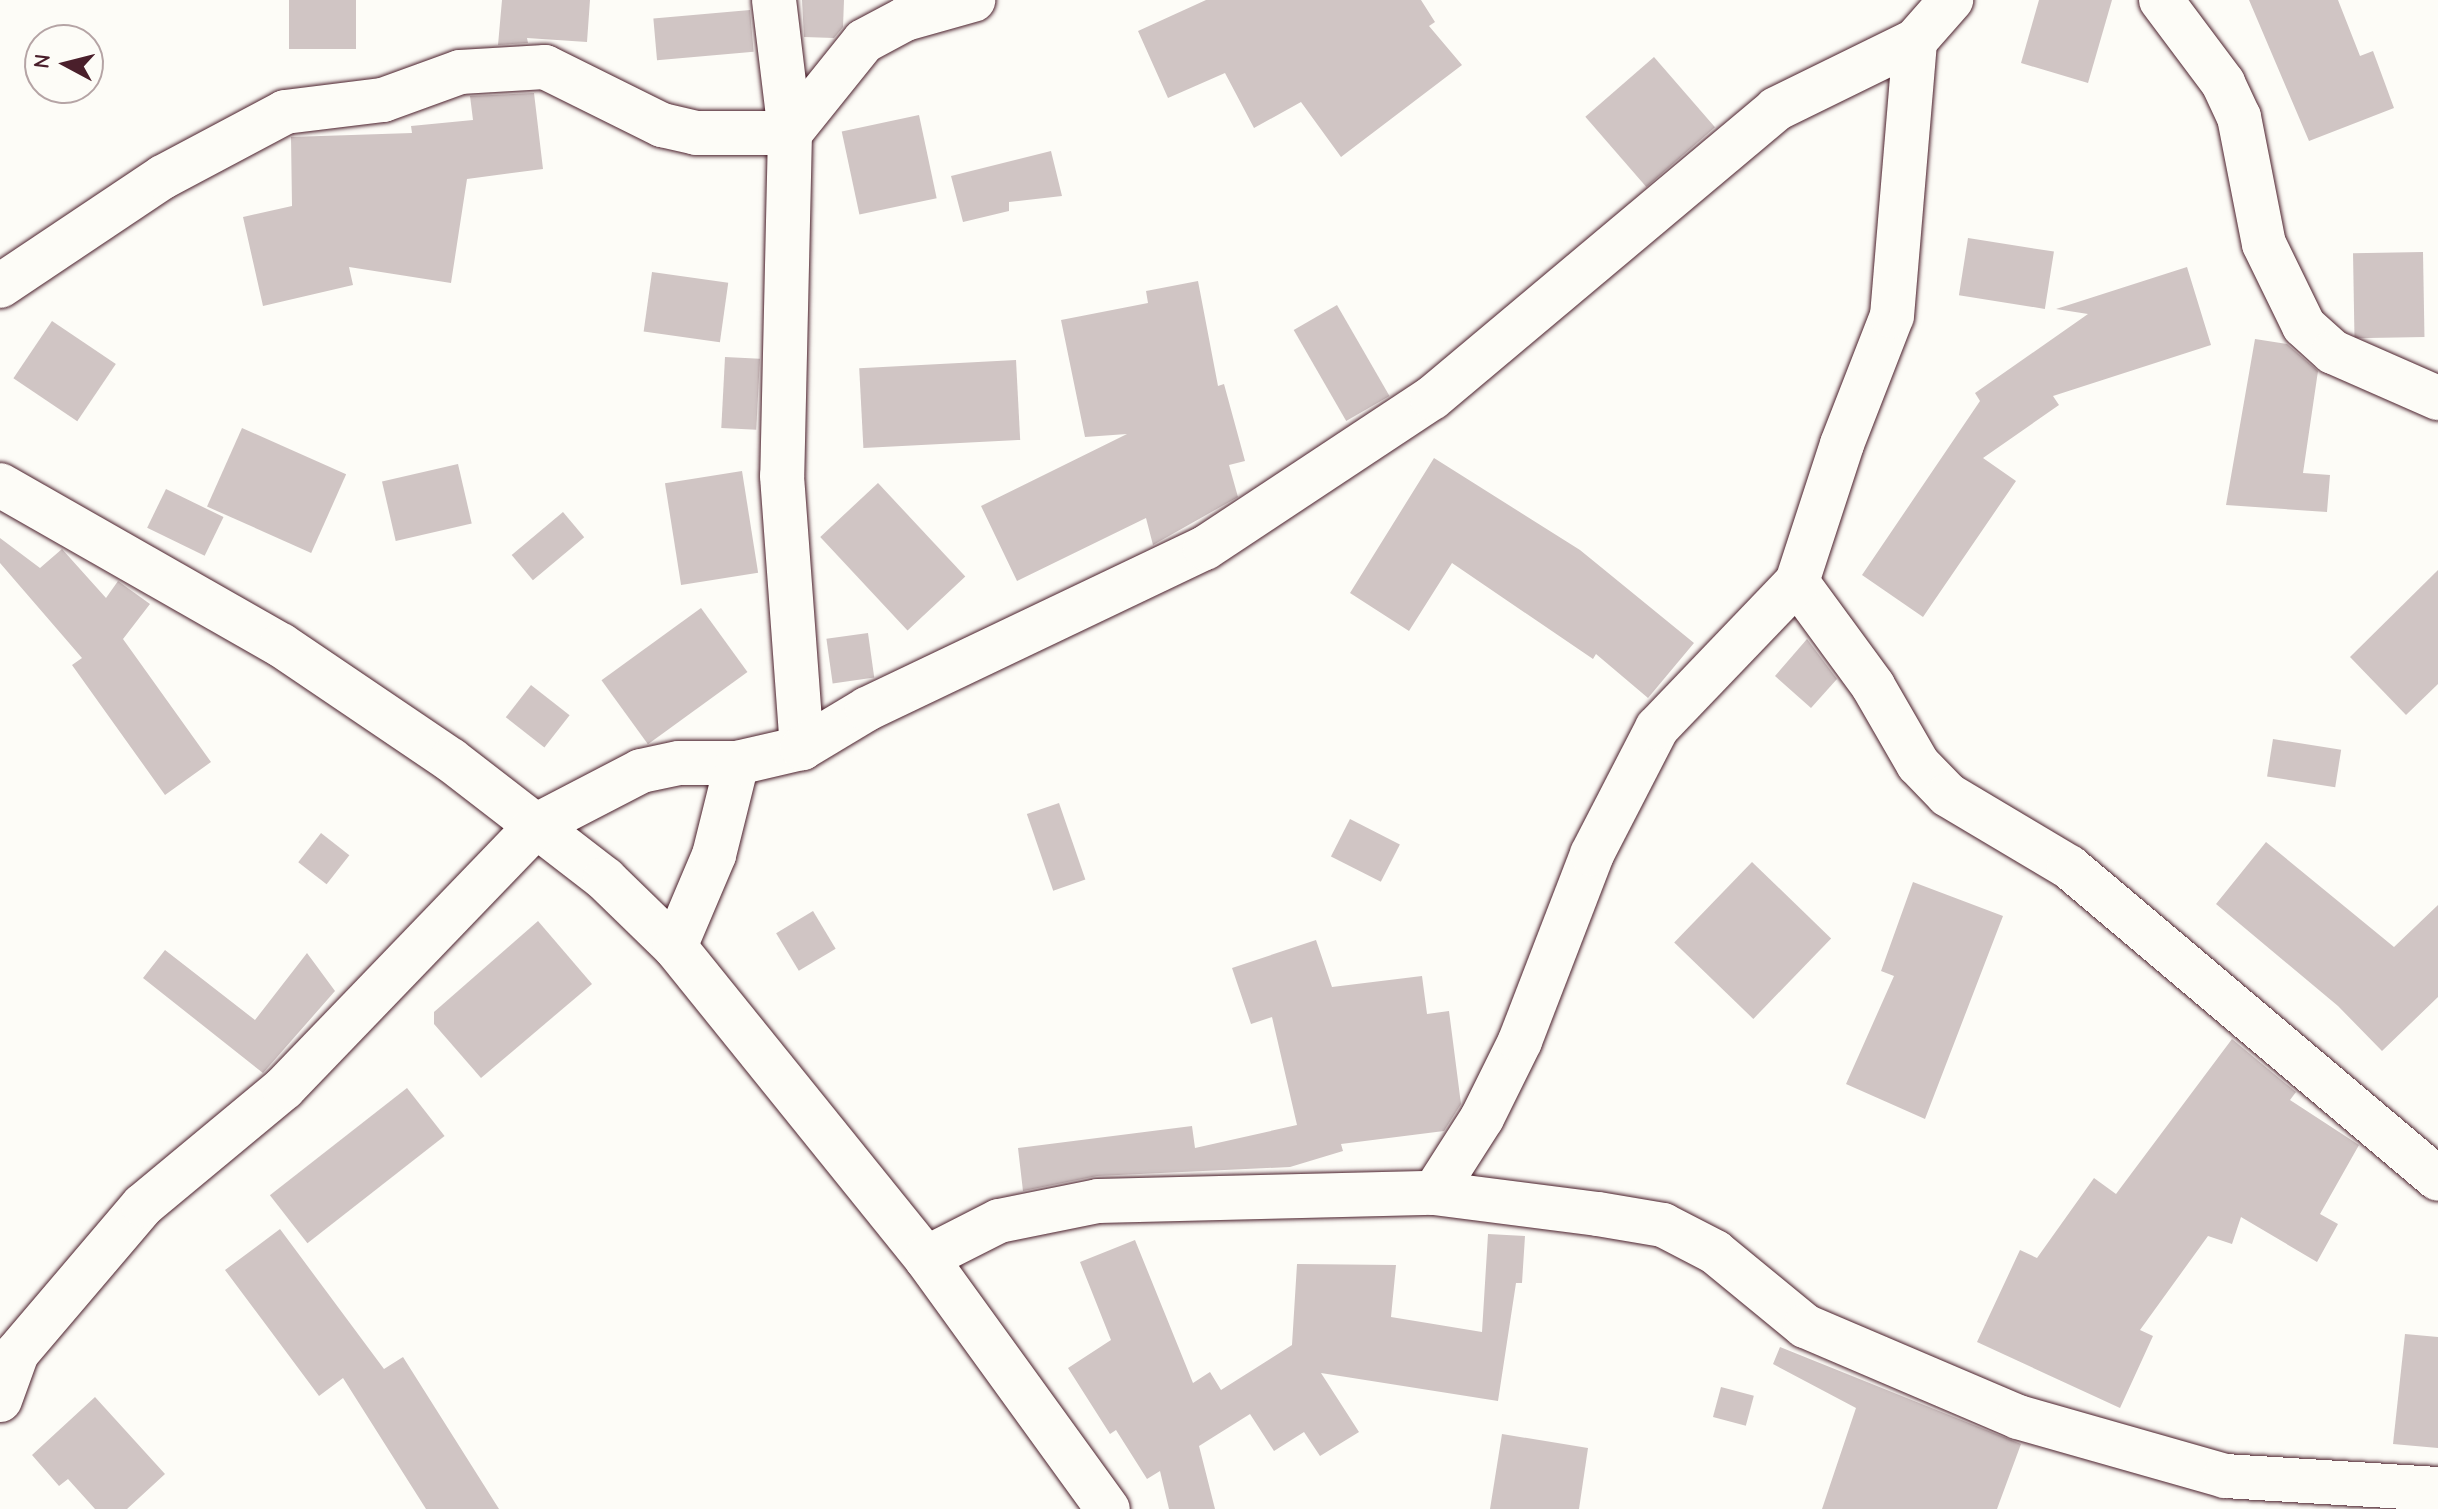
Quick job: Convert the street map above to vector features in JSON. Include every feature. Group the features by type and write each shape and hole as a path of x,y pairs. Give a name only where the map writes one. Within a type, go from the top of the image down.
{"street":[{"path":"774,0 790,133 782,476 802,748"},
{"path":"790,133 864,41 905,19 973,0"},
{"path":"0,1400 17,1353 143,1205 284,1088 537,825 641,771 679,763 737,763 802,748 867,709 1205,548 1432,398 1776,109 1915,41 1951,0"},
{"path":"2161,0 2223,83 2239,117 2264,244 2304,326 2333,352 2438,398"},
{"path":"1434,1193 1482,1118 1520,1041 1592,854 1657,728 1797,582 1842,444 1892,316 1915,41"},
{"path":"0,286 163,177 285,112 383,100 460,72 545,67 662,125 696,133 790,133"},
{"path":"0,485 281,645 537,825 605,879 675,947 926,1258 1108,1509"},
{"path":"1797,582 1873,686 1918,764 1948,795 2069,867 2438,1179"},
{"path":"675,947 714,855 737,763"},
{"path":"926,1258 999,1221 1098,1201 1434,1193 1663,1225 1715,1252 1805,1326 2018,1417 2225,1476 2438,1489"}],"building":[{"path":"289,0 356,0 356,49 289,49"},
{"path":"502,0 590,0 587,42 527,38 528,43 498,45"},
{"path":"802,0 844,0 843,27 834,38 804,37"},
{"path":"1206,0 1421,0 1435,22 1429,26 1462,65 1341,157 1301,102 1254,128 1225,73 1168,98 1138,31"},
{"path":"2039,0 2112,0 2088,83 2021,63"},
{"path":"2249,0 2338,0 2360,56 2373,51 2394,108 2309,141"},
{"path":"750,10 754,52 657,60 653,18"},
{"path":"1654,57 1715,127 1646,187 1585,117"},
{"path":"534,93 543,169 467,179 451,283 349,267 353,285 263,306 243,217 292,206 291,137 412,133 411,126 473,120 470,96"},
{"path":"919,115 937,198 859,215 842,131"},
{"path":"1051,151 1062,196 1009,202 1009,211 963,222 951,176"},
{"path":"1968,238 2054,252 2045,309 1959,295"},
{"path":"2423,252 2424,337 2354,338 2353,253"},
{"path":"2187,267 2211,345 2053,396 2059,405 1983,458 2016,481 1923,617 1862,575 1980,401 1975,393 2088,314 2056,309"},
{"path":"652,272 728,283 720,342 644,331"},
{"path":"1198,281 1218,386 1224,384 1245,461 1229,465 1238,497 1153,545 1146,518 1017,581 981,506 1127,434 1085,437 1061,320 1148,303 1146,291"},
{"path":"1337,305 1390,396 1346,421 1294,330"},
{"path":"52,321 116,364 77,421 13,378"},
{"path":"2255,339 2287,344 2318,371 2303,473 2330,475 2327,512 2226,505"},
{"path":"725,357 760,359 756,430 721,428"},
{"path":"1016,360 1020,440 863,448 859,368"},
{"path":"242,428 346,474 311,553 207,507"},
{"path":"1434,458 1580,550 1694,643 1648,698 1596,654 1593,659 1452,563 1409,631 1350,593"},
{"path":"458,464 472,523 396,541 382,482"},
{"path":"742,471 758,573 681,585 665,483"},
{"path":"878,483 965,577 908,630 820,537"},
{"path":"166,489 224,517 205,556 147,528"},
{"path":"563,512 584,537 533,580 512,555"},
{"path":"0,538 40,568 62,549 106,598 118,581 150,604 123,639 211,762 165,795 72,665 82,658 0,563"},
{"path":"2438,570 2438,684 2406,715 2350,657"},
{"path":"701,608 747,672 648,744 601,680"},
{"path":"868,633 874,678 833,683 826,639"},
{"path":"1807,639 1837,679 1811,708 1775,676"},
{"path":"531,685 570,715 544,747 506,717"},
{"path":"2273,739 2341,750 2335,787 2267,777"},
{"path":"1059,803 1085,880 1053,891 1027,814"},
{"path":"1350,819 1400,844 1381,882 1331,856"},
{"path":"321,833 349,855 327,884 298,862"},
{"path":"2266,842 2394,947 2438,905 2438,997 2382,1051 2338,1006 2216,904"},
{"path":"1752,862 1831,938 1753,1019 1674,943"},
{"path":"1913,882 2003,916 1925,1119 1846,1084 1894,976 1881,971"},
{"path":"813,911 836,949 799,971 776,933"},
{"path":"538,921 592,984 481,1078 434,1024 434,1012"},
{"path":"1316,940 1332,987 1422,976 1427,1014 1449,1011 1461,1104 1444,1131 1341,1144 1343,1151 1290,1167 1097,1176 1023,1191 1018,1148 1192,1126 1195,1148 1297,1125 1272,1017 1251,1024 1232,968"},
{"path":"165,950 255,1020 307,953 335,991 263,1073 143,978"},
{"path":"2232,1039 2296,1092 2290,1100 2359,1145 2320,1214 2338,1224 2317,1262 2241,1217 2232,1244 2208,1236 2140,1330 2153,1336 2120,1408 1977,1342 2020,1250 2037,1258 2094,1178 2116,1194"},
{"path":"407,1088 445,1136 307,1243 270,1195"},
{"path":"280,1229 384,1369 403,1357 499,1509 426,1509 343,1378 319,1396 225,1270"},
{"path":"1488,1234 1525,1236 1522,1283 1516,1283 1498,1401 1321,1373 1359,1432 1320,1456 1304,1432 1274,1451 1250,1414 1199,1446 1215,1509 1169,1509 1160,1471 1147,1479 1116,1430 1110,1434 1068,1368 1111,1340 1080,1262 1135,1240 1193,1383 1210,1372 1221,1390 1292,1345 1297,1264 1396,1265 1391,1317 1482,1332"},
{"path":"2405,1334 2438,1337 2438,1448 2393,1444"},
{"path":"1780,1347 2021,1444 1997,1509 1822,1509 1856,1408 1773,1364"},
{"path":"1721,1387 1754,1396 1746,1426 1713,1417"},
{"path":"95,1397 165,1474 127,1509 95,1509 68,1479 59,1486 32,1455"},
{"path":"1502,1434 1588,1448 1579,1509 1490,1509"}]}
